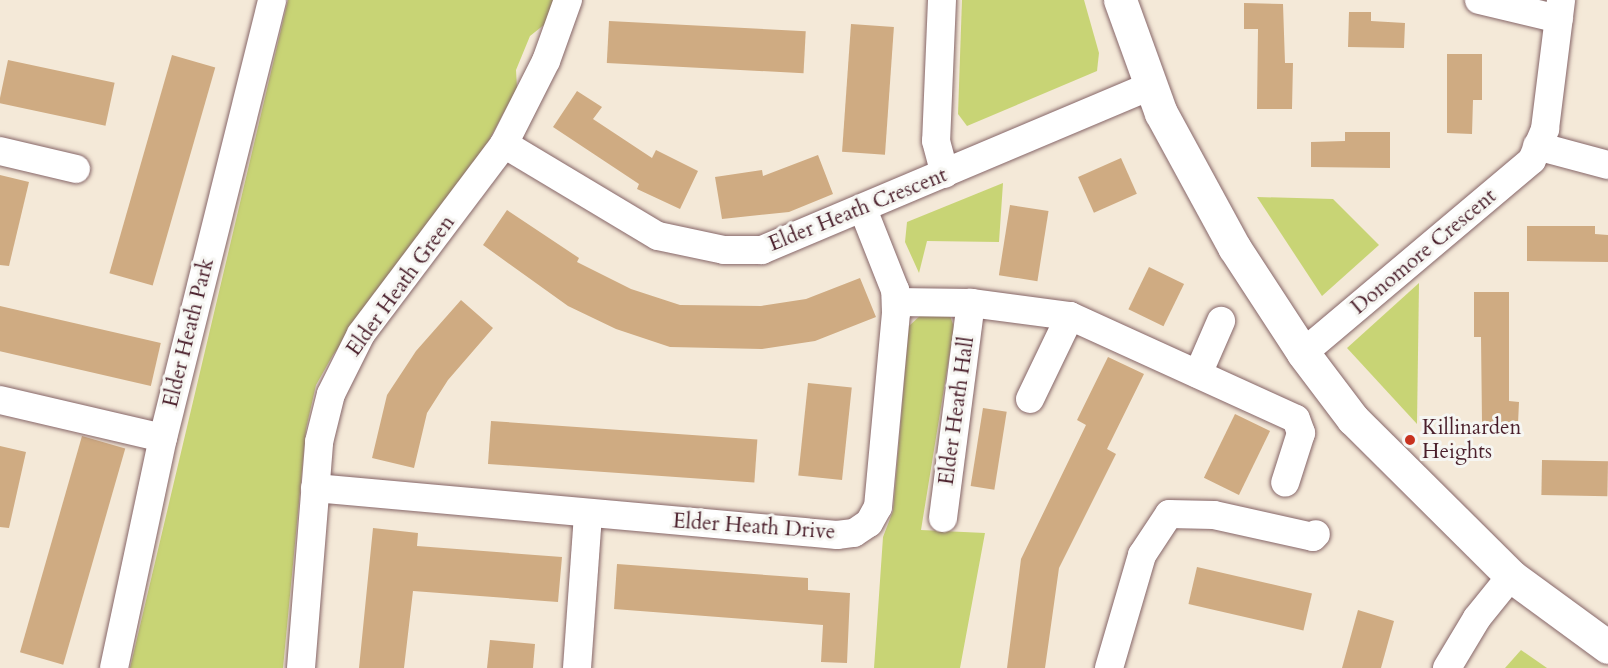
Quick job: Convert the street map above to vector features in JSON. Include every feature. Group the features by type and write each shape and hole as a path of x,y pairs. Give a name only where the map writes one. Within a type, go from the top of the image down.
{"street":[{"name":"Elder Heath Park","path":"114,668 163,438 272,0"},
{"name":"Elder Heath Green","path":"301,668 319,442 330,394 361,334 504,144 546,62 568,0"},
{"path":"942,0 936,141 945,174"},
{"path":"1120,0 1161,113 1233,247 1304,353 1353,419 1511,576 1608,647"},
{"name":"Donomore Crescent","path":"1304,353 1532,160 1545,129 1560,9 1479,0"},
{"name":"Elder Heath Crescent","path":"504,144 658,236 724,250 762,250 1150,86"},
{"path":"1538,146 1608,165"},
{"path":"0,151 76,169"},
{"name":"Elder Heath Drive","path":"315,488 837,535 854,533 869,523 878,507 896,302 886,263 863,209"},
{"path":"896,302 971,303 1070,316 1296,419 1301,433 1285,483"},
{"name":"Elder Heath Hall","path":"943,519 971,303"},
{"path":"1030,399 1070,316"},
{"path":"1198,374 1221,321"},
{"path":"0,400 163,438"},
{"path":"577,668 588,513"},
{"path":"1109,668 1142,555 1169,514 1214,515 1313,537 1316,534"},
{"path":"1447,668 1477,618 1511,576"}],"green space":[{"path":"288,0 554,0 545,24 530,36 516,70 517,88 488,142 333,355 316,385 306,429 283,668 130,668"},
{"path":"962,0 1084,0 1099,53 1097,71 967,126 958,114"},
{"path":"1003,183 999,242 927,241 919,273 905,242 907,222"},
{"path":"1257,197 1333,199 1379,245 1322,296"},
{"path":"1419,283 1417,424 1347,348"},
{"path":"949,313 954,327 921,530 985,533 960,668 874,668 883,537 893,511 909,326 922,314"},
{"path":"1521,650 1547,668 1505,668"}],"building":[{"path":"1244,3 1283,4 1285,63 1293,63 1292,109 1257,109 1258,29 1244,29"},
{"path":"1349,12 1371,12 1371,21 1405,23 1404,48 1348,47"},
{"path":"609,21 806,31 804,73 607,63"},
{"path":"851,24 894,27 885,155 842,152"},
{"path":"1447,54 1482,54 1482,100 1473,100 1472,134 1447,133"},
{"path":"172,55 215,67 153,286 109,273"},
{"path":"8,60 115,83 105,126 0,103"},
{"path":"577,91 602,107 593,119 652,158 656,150 698,171 680,209 637,189 639,184 553,127"},
{"path":"1345,132 1390,132 1390,168 1311,167 1311,142 1345,141"},
{"path":"818,155 833,194 789,212 722,219 715,177 762,170 763,176"},
{"path":"1121,158 1137,194 1094,213 1078,177"},
{"path":"0,175 29,182 9,266 0,265"},
{"path":"1010,205 1049,211 1037,281 999,275"},
{"path":"507,210 579,258 577,262 631,289 680,305 761,306 806,299 860,278 876,317 815,341 762,349 670,347 616,329 568,306 483,245"},
{"path":"1527,226 1595,226 1595,234 1608,235 1608,262 1527,261"},
{"path":"1149,267 1184,284 1163,326 1128,309"},
{"path":"1474,292 1509,292 1509,401 1519,402 1518,424 1482,423 1481,337 1474,337"},
{"path":"461,300 493,328 448,380 427,413 414,468 372,458 387,395 416,351"},
{"path":"0,306 161,343 151,386 0,351"},
{"path":"1108,357 1144,374 1107,449 1116,454 1059,568 1045,668 1007,668 1021,559 1086,425 1077,420"},
{"path":"808,383 852,388 842,480 798,475"},
{"path":"983,408 1007,412 994,490 971,486"},
{"path":"1235,414 1270,431 1239,495 1204,478"},
{"path":"491,421 757,440 754,483 488,464"},
{"path":"82,436 125,448 63,665 20,652"},
{"path":"0,446 26,452 9,528 0,527"},
{"path":"1542,460 1608,461 1607,496 1541,495"},
{"path":"373,528 418,533 417,546 562,557 558,602 413,591 404,668 359,668"},
{"path":"617,564 808,578 808,590 850,593 847,663 821,662 823,625 614,609"},
{"path":"1197,567 1312,594 1303,631 1188,604"},
{"path":"1358,610 1394,621 1381,668 1342,668"},
{"path":"490,640 535,644 533,668 487,668"}],"place":[{"name":"Killinarden Heights","path":"1410,440"}]}
